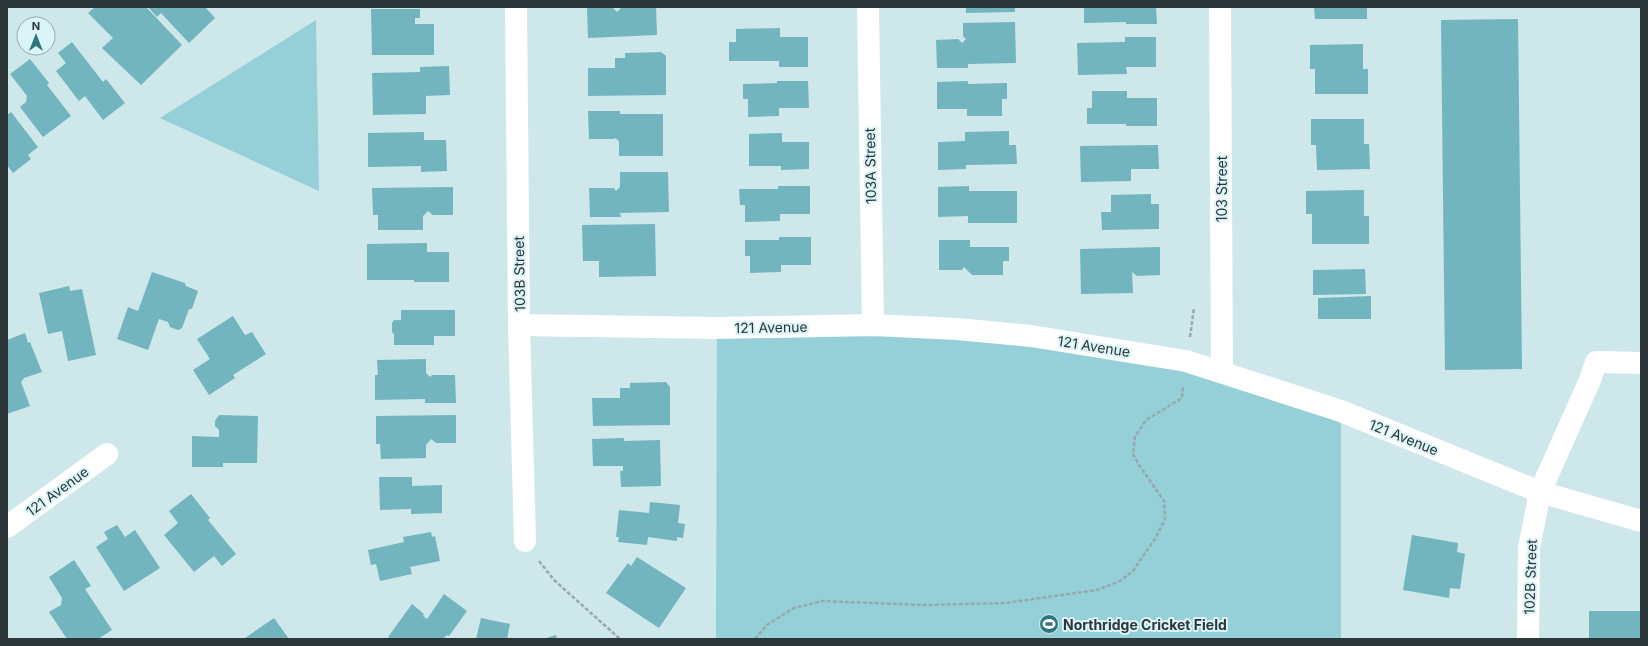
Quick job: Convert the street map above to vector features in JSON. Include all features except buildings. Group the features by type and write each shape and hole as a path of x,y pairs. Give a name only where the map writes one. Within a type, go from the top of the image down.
{"street":[{"name":"103B Street","path":"516,7 520,324 525,541"},
{"name":"103A Street","path":"868,7 873,324"},
{"name":"103 Street","path":"1220,7 1222,372"},
{"name":"121 Avenue","path":"520,324 717,328 873,324 957,329 1030,336 1186,361 1341,411 1540,492 1641,521"},
{"name":"102B Street","path":"1528,639 1529,548 1540,492 1590,380 1596,362 1641,363"},
{"name":"121 Avenue","path":"7,527 107,454"}],"path":[{"path":"755,639 767,625 794,608 822,601 924,605 1005,603 1097,590 1120,581 1134,571 1156,537 1165,519 1164,501 1133,454 1135,437 1146,420 1182,398 1194,308"},
{"path":"525,541 554,580 620,639"}],"shaded area":[{"path":"316,20 319,191 160,118"},
{"path":"873,325 1186,361 1341,411 1341,639 716,639 717,328"}],"place":[{"name":"Northridge Cricket Field","path":"1049,624"}]}
